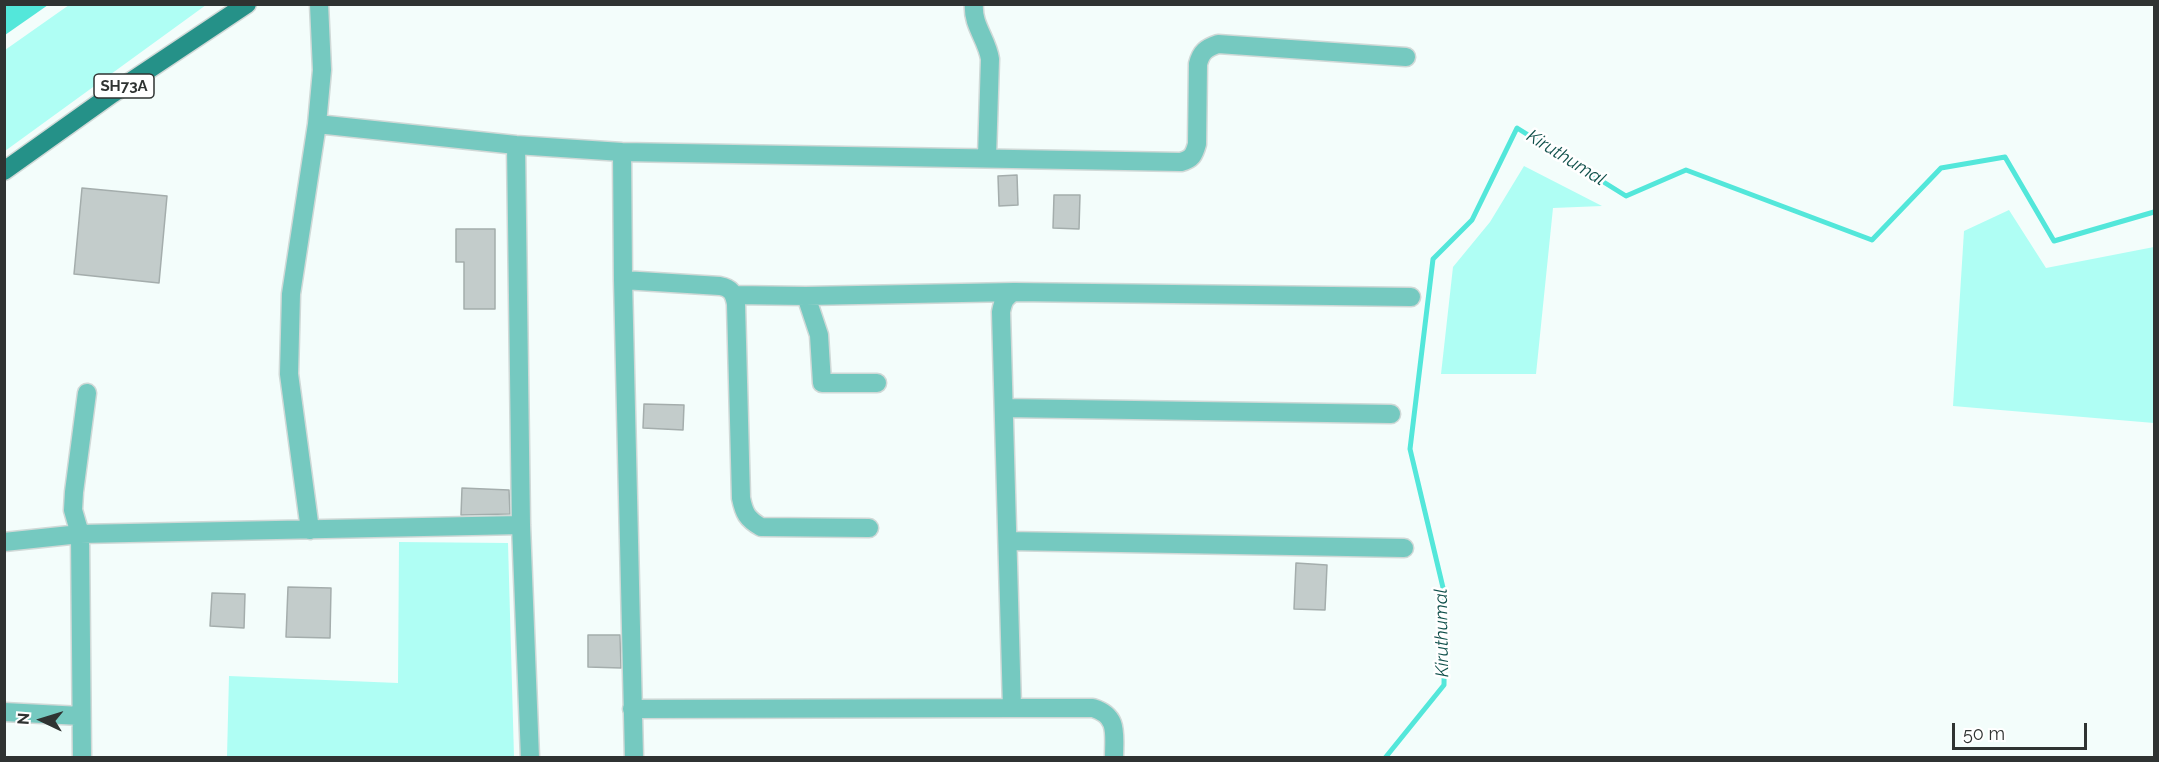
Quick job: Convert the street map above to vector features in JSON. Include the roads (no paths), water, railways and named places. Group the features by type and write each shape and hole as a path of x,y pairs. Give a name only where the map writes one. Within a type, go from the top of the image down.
{"main road":[{"name":"SH73A","path":"4,171 112,94 247,4"}],"street":[{"path":"310,530 289,363 291,294 317,124 322,69 319,4"},
{"path":"974,4 973,12 977,29 988,45 990,59 987,157"},
{"path":"317,124 516,145 622,152 1181,162 1189,160 1197,144 1198,64 1201,54 1207,48 1218,45 1407,57"},
{"path":"516,145 521,525 530,758"},
{"path":"622,152 634,758"},
{"path":"623,280 728,287 734,295 741,498 749,520 761,526 869,528"},
{"path":"734,295 1014,292 1411,297"},
{"path":"1012,708 1001,312 1002,303 1014,292"},
{"path":"806,296 819,335 822,383 877,384"},
{"path":"82,758 80,534 73,510 87,393"},
{"path":"1005,408 1391,414"},
{"path":"4,542 80,534 521,525"},
{"path":"1008,542 1404,548"},
{"path":"632,709 1093,708 1105,711 1111,717 1114,729 1114,758"},
{"path":"4,712 81,716"}],"waterway":[{"name":"Kiruthumal","path":"1385,758 1444,685 1445,596 1410,449 1433,259 1472,220 1517,128 1626,196 1686,170 1872,240 1941,168 2005,157 2054,241 2154,212"}]}
